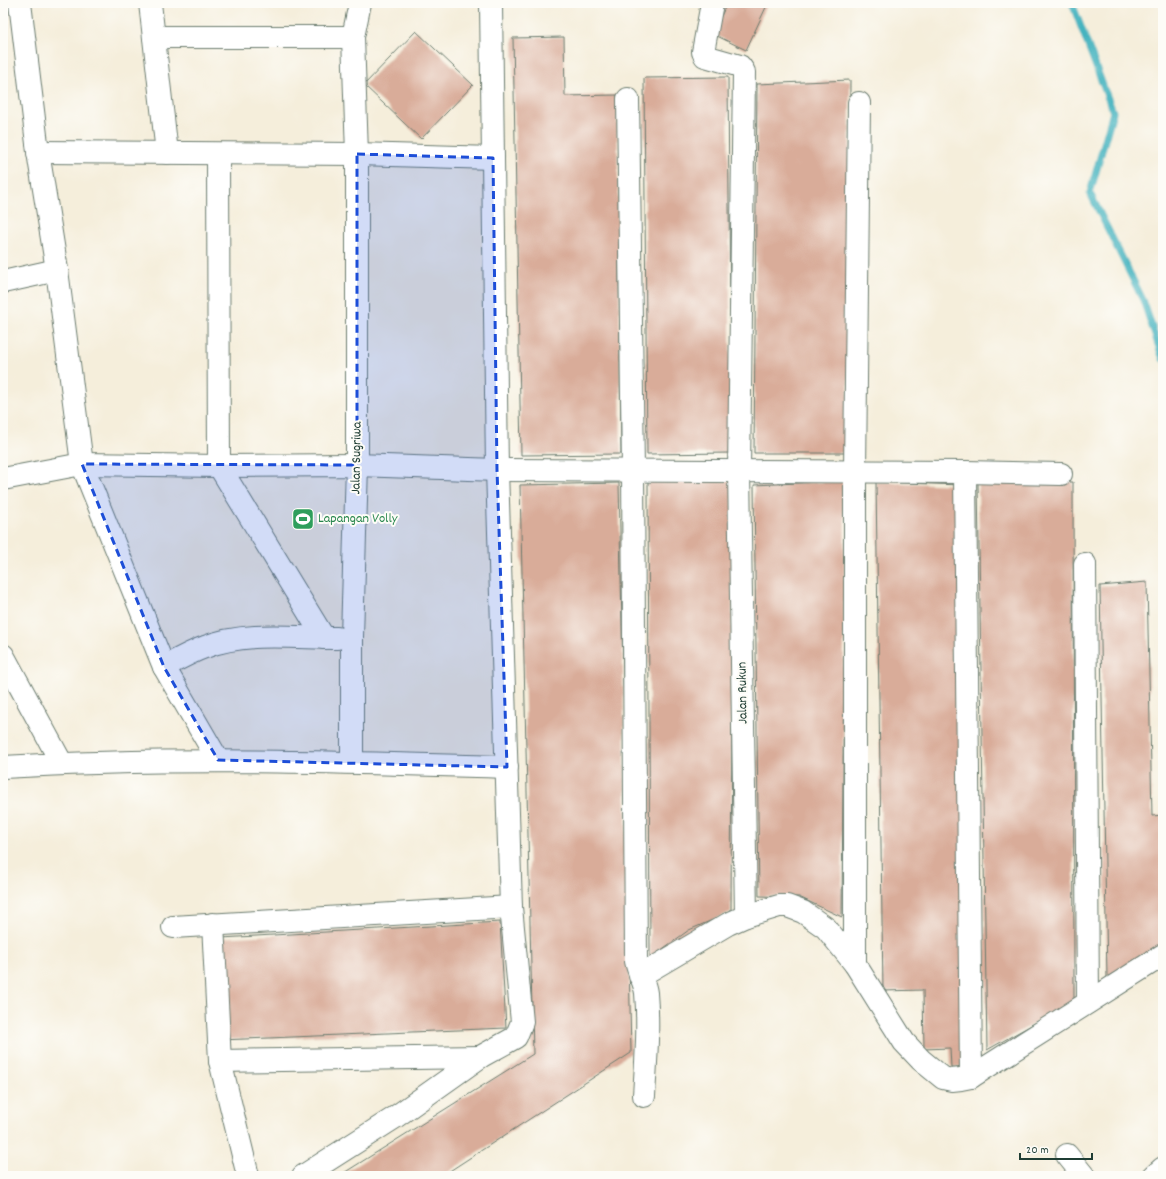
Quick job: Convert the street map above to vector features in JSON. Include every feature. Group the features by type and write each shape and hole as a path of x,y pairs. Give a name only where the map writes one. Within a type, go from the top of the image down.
{"street":[{"path":"20,3 38,152 57,270 82,464 164,667 218,760"},
{"path":"150,3 167,153"},
{"name":"Jalan Sugriwa","path":"352,762 352,637 357,465 357,154 353,37 360,3"},
{"path":"302,1176 394,1118 480,1057 516,1037 522,1022 511,907 497,470 491,3"},
{"name":"Jalan Rukun","path":"712,3 703,52 705,56 740,66 744,72 740,471 746,916"},
{"path":"154,37 353,37"},
{"path":"628,99 633,470 636,961 646,991 647,1027 644,1096"},
{"path":"855,964 855,472 858,103"},
{"path":"38,152 357,154 493,158"},
{"path":"218,154 219,466 324,638"},
{"path":"3,282 57,270"},
{"path":"3,479 82,464 219,466 357,465 497,470 965,472 1062,474"},
{"path":"965,472 971,1076"},
{"path":"1085,564 1088,1002"},
{"path":"164,667 206,647 229,640 254,637 352,637"},
{"path":"3,655 62,764"},
{"path":"3,768 62,764 218,760 352,762 507,767"},
{"path":"640,976 728,924 746,916 779,906 787,906 803,912 826,928 855,964 904,1042 921,1060 943,1078 961,1080 971,1076 1163,955"},
{"path":"173,927 511,907"},
{"path":"213,924 220,1061 248,1176"},
{"path":"220,1061 480,1057"},
{"path":"1067,1155 1084,1176"},
{"path":"1154,1176 1163,1168"}],"highlighted area":[{"path":"357,154 493,158 497,470 507,767 218,760 164,667 82,464 357,465"}],"building":[{"path":"727,3 768,3 746,50 713,34"},
{"path":"416,31 473,85 421,139 364,85"},
{"path":"564,37 565,96 617,95 621,454 521,455 513,38"},
{"path":"728,77 731,453 647,454 644,78"},
{"path":"850,80 848,453 754,453 757,84"},
{"path":"648,480 733,481 731,912 689,930 650,958"},
{"path":"845,481 842,917 799,897 759,896 754,485"},
{"path":"876,482 961,485 968,1066 951,1067 950,1048 924,1049 923,990 883,991"},
{"path":"1073,482 1074,1001 987,1050 978,483"},
{"path":"619,483 631,1053 442,1176 339,1176 533,1054 520,485"},
{"path":"1147,582 1152,816 1163,815 1163,944 1107,977 1100,586"},
{"path":"500,922 506,1028 221,1040 221,938"}],"waterway":[{"path":"1072,3 1113,112 1090,193 1143,300 1163,359"}],"place":[{"name":"Lapangan Volly","path":"303,519"}]}
